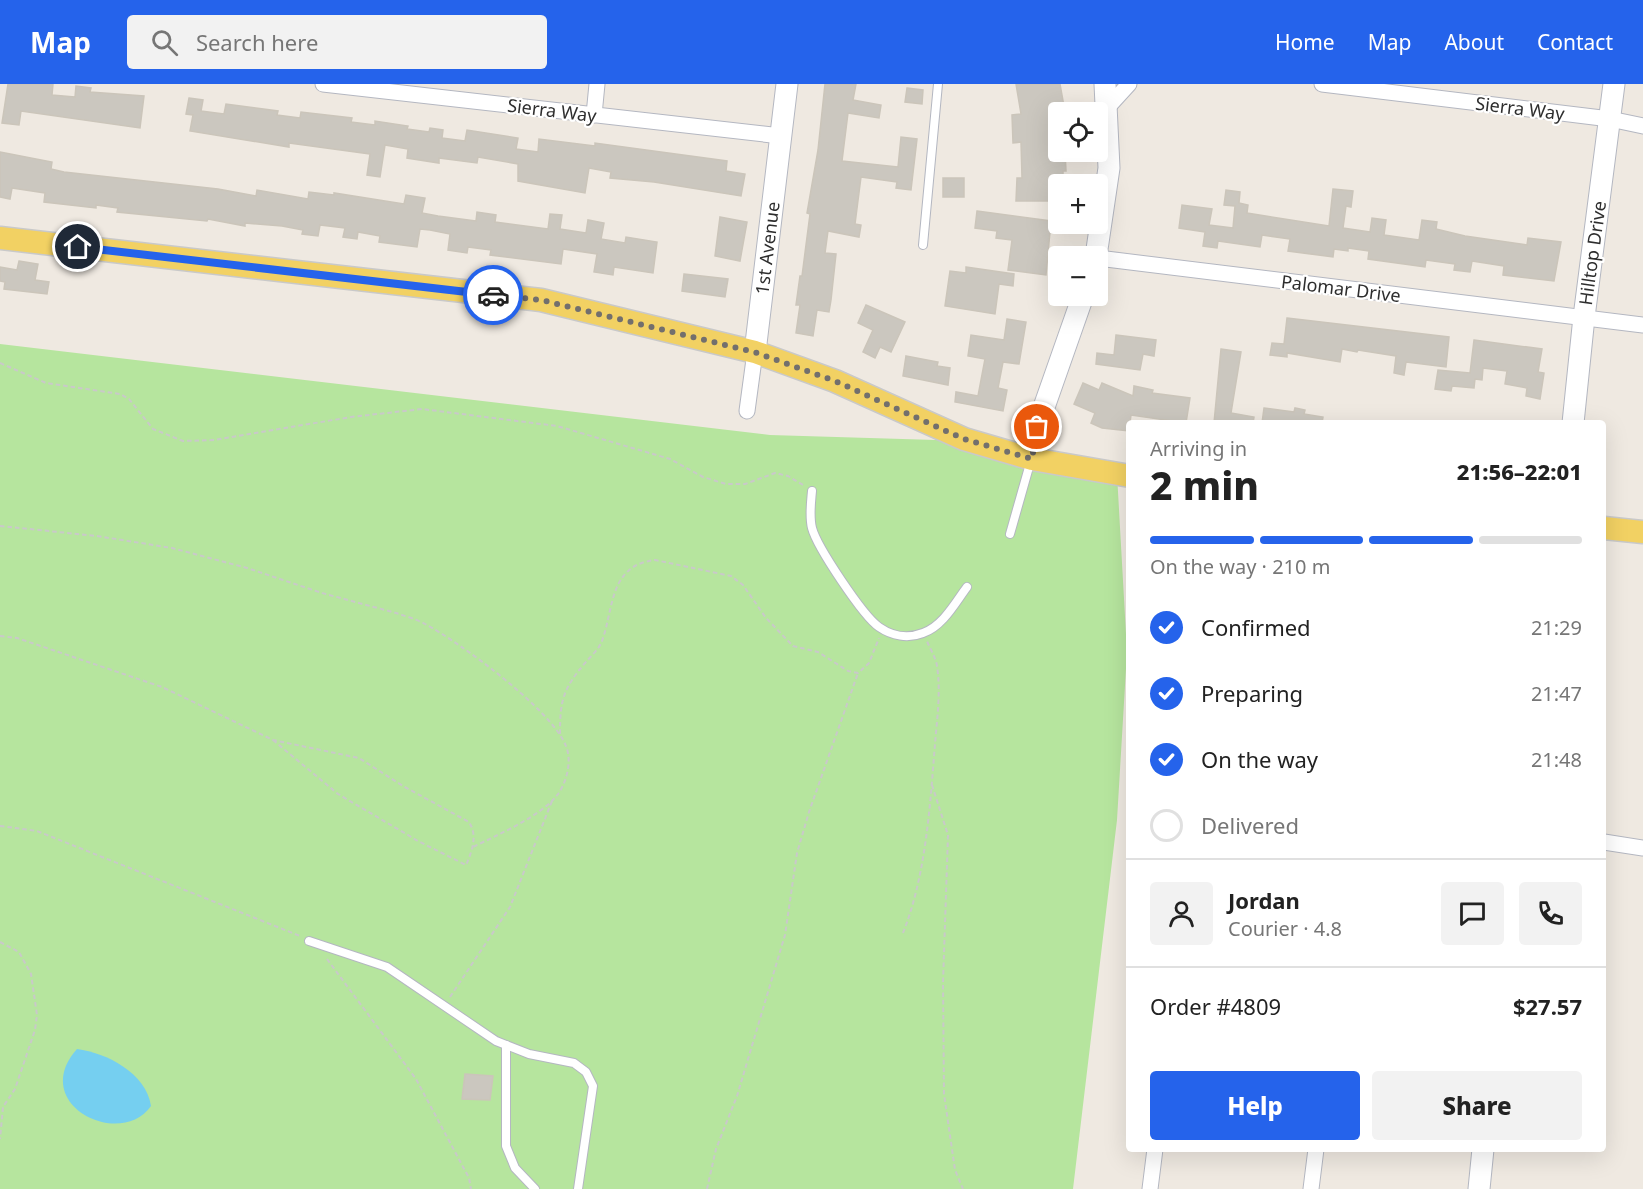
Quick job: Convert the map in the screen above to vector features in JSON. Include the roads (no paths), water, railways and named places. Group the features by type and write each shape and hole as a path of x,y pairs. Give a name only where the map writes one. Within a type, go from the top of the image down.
{"main road":[{"path":"0,238 541,300 754,352 835,381 964,439 1032,459 1126,475"},
{"path":"1606,528 1643,532"}],"street":[{"name":"Sierra Way","path":"323,84 450,91 594,115 781,136"},
{"path":"594,115 597,84"},
{"name":"1st Avenue","path":"747,411 787,84"},
{"path":"1105,84 1107,102"},
{"path":"1098,246 1109,168 1108,107 1129,84"},
{"name":"Sierra Way","path":"1323,84 1610,119 1643,126"},
{"name":"Hilltop Drive","path":"1573,420 1614,84"},
{"name":"Palomar Drive","path":"1108,258 1643,325"},
{"path":"1032,459 1040,417 1079,306"},
{"path":"1606,842 1643,848"},
{"path":"1150,1189 1155,1152"},
{"path":"1311,1189 1316,1152"},
{"path":"1479,1189 1483,1152"}],"lane":[{"path":"923,245 938,84"},
{"path":"1010,534 1032,459"},
{"path":"812,491 812,528 864,611 877,626 889,633 906,637 923,633 939,624 967,587"},
{"path":"309,941 387,967 443,1007 506,1045 529,1054 574,1063 586,1072 593,1086 578,1189"},
{"path":"506,1045 506,1146 514,1168 536,1189"}],"water":[{"path":"77,1049 101,1055 123,1067 142,1084 151,1106 137,1118 119,1123 101,1122 84,1115 71,1103 64,1087 65,1069"}]}
